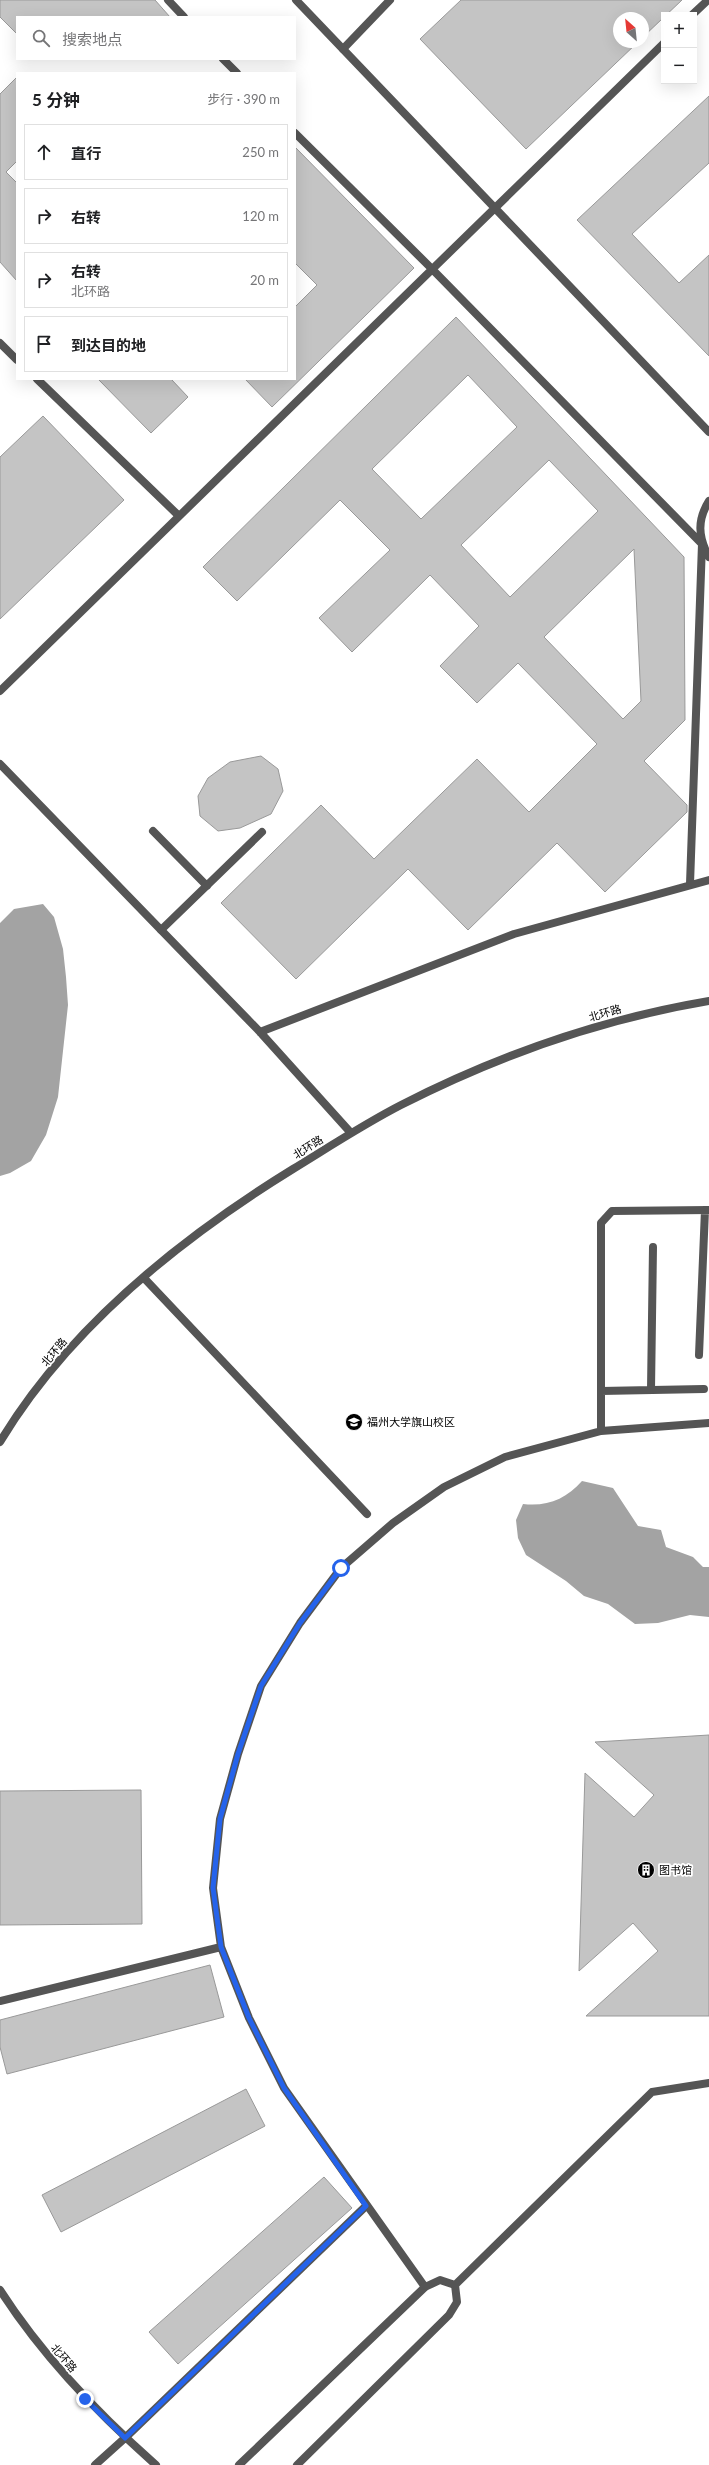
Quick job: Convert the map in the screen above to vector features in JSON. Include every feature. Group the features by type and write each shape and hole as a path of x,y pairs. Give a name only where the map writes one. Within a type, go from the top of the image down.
{"street":[{"path":"168,0 183,16"},
{"path":"296,0 709,432"},
{"path":"343,49 390,0"},
{"path":"695,12 708,0"},
{"path":"0,691 661,46"},
{"path":"224,60 235,72"},
{"path":"296,134 432,269 702,544 709,556"},
{"path":"0,343 16,358"},
{"path":"38,380 179,516"},
{"path":"690,884 702,544 699,530 701,515 709,501"},
{"path":"0,764 260,1032 352,1133"},
{"path":"152,831 207,886"},
{"path":"162,930 262,832"},
{"path":"260,1032 514,934 690,884 709,880"},
{"name":"北环路","path":"1,1437 74,1345 144,1278 199,1231 244,1199 352,1133 400,1106 445,1085 550,1042 610,1022 666,1008 709,1001"},
{"path":"601,1431 601,1223 612,1211 707,1210 699,1355"},
{"path":"650,1390 653,1247"},
{"path":"144,1278 367,1514"},
{"path":"601,1391 704,1389"},
{"path":"425,2287 366,2206 284,2088 249,2018 221,1947 213,1888 220,1819 238,1754 261,1686 300,1623 341,1568 393,1523 444,1487 505,1457 601,1431 709,1423"},
{"path":"0,2001 221,1947"},
{"path":"455,2285 652,2092 709,2083"},
{"path":"95,2465 125,2438 366,2206"},
{"path":"239,2465 425,2287 440,2280 455,2285"},
{"path":"297,2465 449,2315 457,2302 455,2285"},
{"name":"北环路","path":"0,2290 49,2357 85,2399 125,2438 156,2465"}],"shaded area":[{"path":"43,904 54,917 63,949 66,977 68,1005 58,1097 46,1135 31,1161 10,1173 0,1176 0,923 14,909"},
{"path":"582,1481 613,1488 638,1526 661,1530 666,1547 693,1557 703,1567 709,1567 709,1617 690,1615 658,1623 635,1624 608,1604 584,1596 566,1581 526,1555 518,1538 516,1520 523,1504 532,1505 548,1503 556,1500 569,1493"}],"building":[{"path":"0,0 155,0 169,16 16,16 16,33 0,17"},
{"path":"461,0 682,0 669,12 661,12 661,20 649,31 649,12 613,12 613,48 632,48 526,149 420,39"},
{"path":"16,78 16,162 6,172 16,182 16,280 0,262 0,94"},
{"path":"709,96 709,163 632,234 679,283 709,255 709,356 577,220"},
{"path":"296,148 414,268 272,407 246,380 296,380 296,306 317,285 296,264"},
{"path":"456,317 684,557 685,720 644,761 687,805 687,812 605,892 557,843 468,930 408,869 296,979 221,903 321,805 374,859 477,759 529,812 597,744 518,663 477,703 440,666 479,626 430,575 352,652 319,618 390,550 340,500 237,601 203,567","holes":["468,375 517,427 421,519 372,469","549,460 598,511 510,597 461,545","634,549 641,701 623,719 544,637"]},
{"path":"99,380 172,380 188,397 151,433"},
{"path":"43,416 124,500 0,619 0,457"},
{"path":"261,756 278,769 283,791 271,814 240,828 218,831 200,816 198,796 208,778 230,762"},
{"name":"图书馆","path":"709,1735 709,2016 586,2016 658,1951 633,1923 579,1971 585,1773 634,1817 654,1795 595,1742"},
{"path":"141,1790 142,1924 0,1925 0,1791"},
{"path":"210,1965 224,2017 7,2074 0,2047 0,2020"},
{"path":"246,2089 265,2126 61,2232 42,2195"},
{"path":"324,2177 352,2208 178,2364 149,2332"}],"place":[{"name":"福州大学旗山校区","path":"354,1422"},
{"name":"图书馆","path":"646,1870"}],"route":[{"path":"85,2399 125,2438 366,2206 284,2088 249,2018 221,1947 213,1888 220,1819 238,1754 261,1686 300,1623 341,1568"}]}
